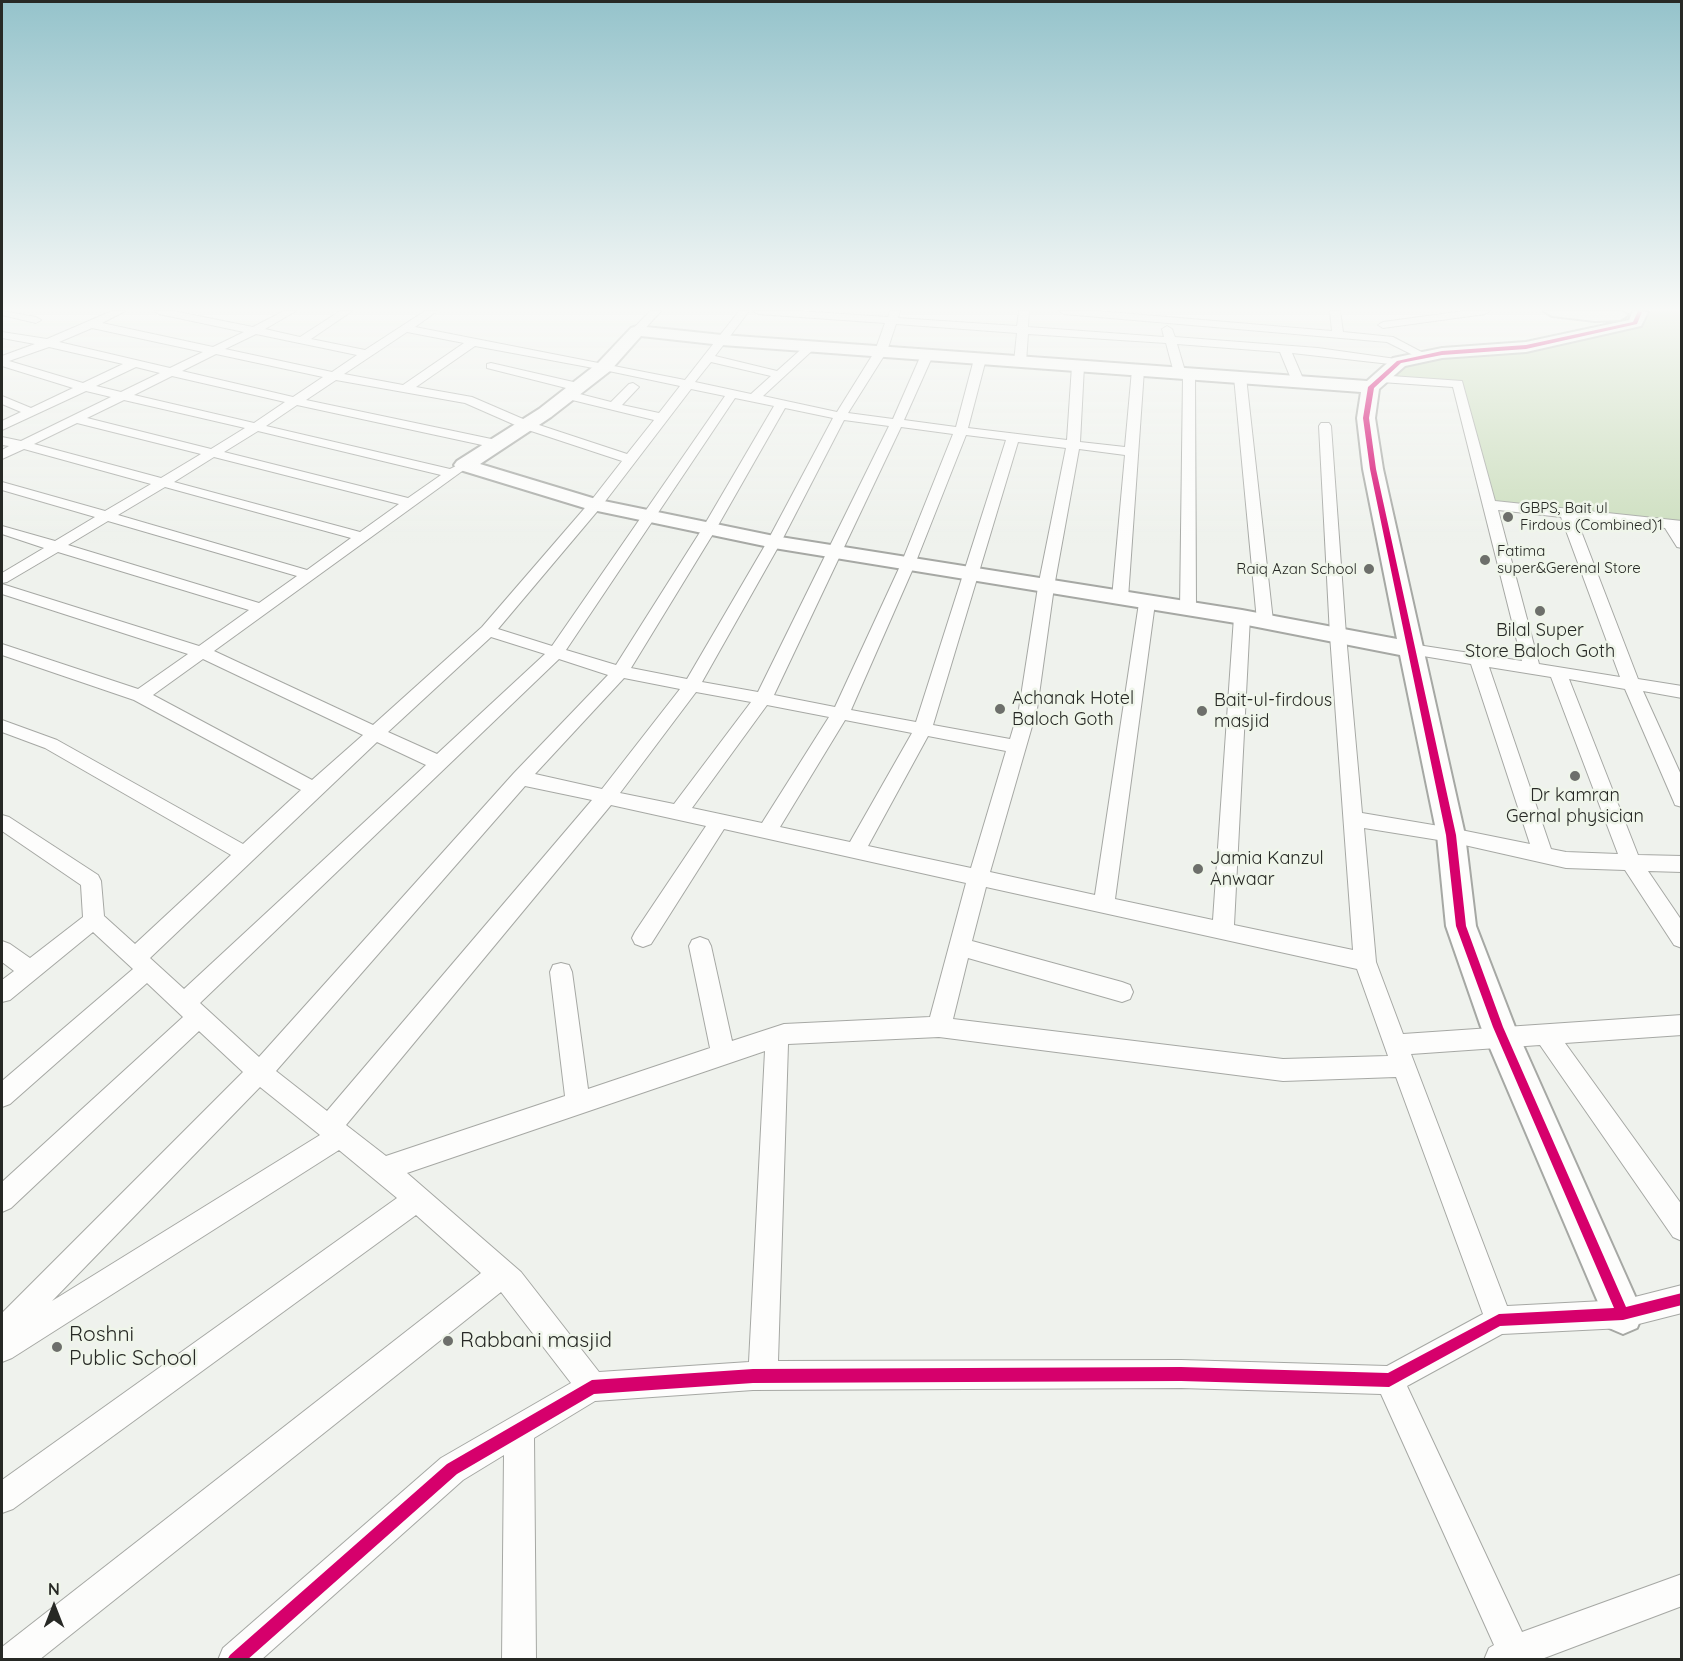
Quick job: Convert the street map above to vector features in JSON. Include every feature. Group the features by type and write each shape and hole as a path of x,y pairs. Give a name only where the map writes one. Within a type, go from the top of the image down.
{"street":[{"path":"2,426 81,389"},
{"path":"90,389 256,427 458,469 595,506 774,542 1242,617 1558,674 1682,692"},
{"path":"2,456 138,389"},
{"path":"240,389 496,444"},
{"path":"2,579 256,427 314,389"},
{"path":"405,389 468,400 526,425 630,459"},
{"path":"565,389 613,407 662,418"},
{"path":"140,696 458,469 526,425 576,389"},
{"path":"613,407 631,389"},
{"path":"2,1096 141,964 245,854 488,632 595,506 685,389"},
{"path":"708,389 840,417 1131,452"},
{"path":"754,398 765,389"},
{"path":"2,1348 335,1131 607,796 692,685 774,542 840,417 858,389"},
{"path":"679,812 763,699 912,389"},
{"path":"767,832 841,713 908,564 961,431 972,389"},
{"path":"939,1027 978,878 1028,709 1046,587 1073,445 1077,389"},
{"path":"1120,598 1136,389"},
{"path":"1184,389 1188,609"},
{"path":"1241,389 1265,621"},
{"path":"1374,389 1366,418 1373,469 1451,835 1461,926 1503,1038 1623,1314"},
{"path":"1459,389 1532,669"},
{"path":"2,1198 439,763 556,653 732,394"},
{"path":"2,400 31,412"},
{"path":"2,1332 283,1048 521,778 620,672 709,529 781,404"},
{"path":"76,419 411,503"},
{"path":"1325,426 1338,635 1365,962 1499,1320"},
{"path":"855,851 923,729 1013,437"},
{"path":"2,441 363,537"},
{"path":"2,486 309,575"},
{"path":"1490,505 1676,524 1682,544"},
{"path":"1567,513 1632,685 1682,800"},
{"path":"2,530 262,609"},
{"path":"2,589 201,652 439,763"},
{"path":"1104,905 1147,603"},
{"path":"1223,931 1242,617"},
{"path":"488,632 620,672 1017,747"},
{"path":"2,649 140,696 314,789"},
{"path":"1478,660 1543,855"},
{"path":"1558,674 1631,862 1682,939"},
{"path":"2,726 51,744 245,854"},
{"path":"521,778 1365,962"},
{"path":"1353,819 1451,835 1566,860 1682,864"},
{"path":"643,938 719,821"},
{"path":"2,822 92,880 94,921 259,1072 383,1169 511,1282 592,1387"},
{"path":"2,993 94,921"},
{"path":"700,946 723,1055"},
{"path":"960,947 1122,992"},
{"path":"2,951 30,970"},
{"path":"561,972 578,1104"},
{"path":"383,1169 784,1034 939,1027 1283,1070 1400,1056 1503,1038 1682,1025"},
{"path":"1546,1035 1682,1228"},
{"path":"763,1376 777,1036"},
{"path":"2,1498 417,1199"},
{"path":"12,1659 502,1274"},
{"path":"235,1659 452,1469 592,1387 763,1376 1181,1374 1389,1380 1499,1320 1623,1314 1682,1299"},
{"path":"1389,1380 1511,1657 1682,1590"},
{"path":"519,1430 519,1659"}],"green space":[{"path":"1460,389 1681,389 1681,525 1490,505"}],"cycle path":[{"path":"1371,389 1366,418 1373,469 1451,835 1461,926 1498,1027 1623,1314"},
{"path":"235,1660 452,1469 592,1387 753,1376 1181,1374 1389,1380 1499,1320 1623,1314 1682,1299"}],"place":[{"name":"GBPS, Bait ul Firdous (Combined)1","path":"1508,517"},
{"name":"Fatima super&Gerenal Store","path":"1485,560"},
{"name":"Raiq Azan School","path":"1369,569"},
{"name":"Bilal Super Store Baloch Goth","path":"1540,611"},
{"name":"Achanak Hotel Baloch Goth","path":"1000,709"},
{"name":"Bait-ul-firdous masjid","path":"1202,711"},
{"name":"Dr kamran Gernal physician","path":"1575,776"},
{"name":"Jamia Kanzul Anwaar","path":"1198,869"},
{"name":"Rabbani masjid","path":"448,1341"},
{"name":"Roshni Public School","path":"57,1347"}]}
